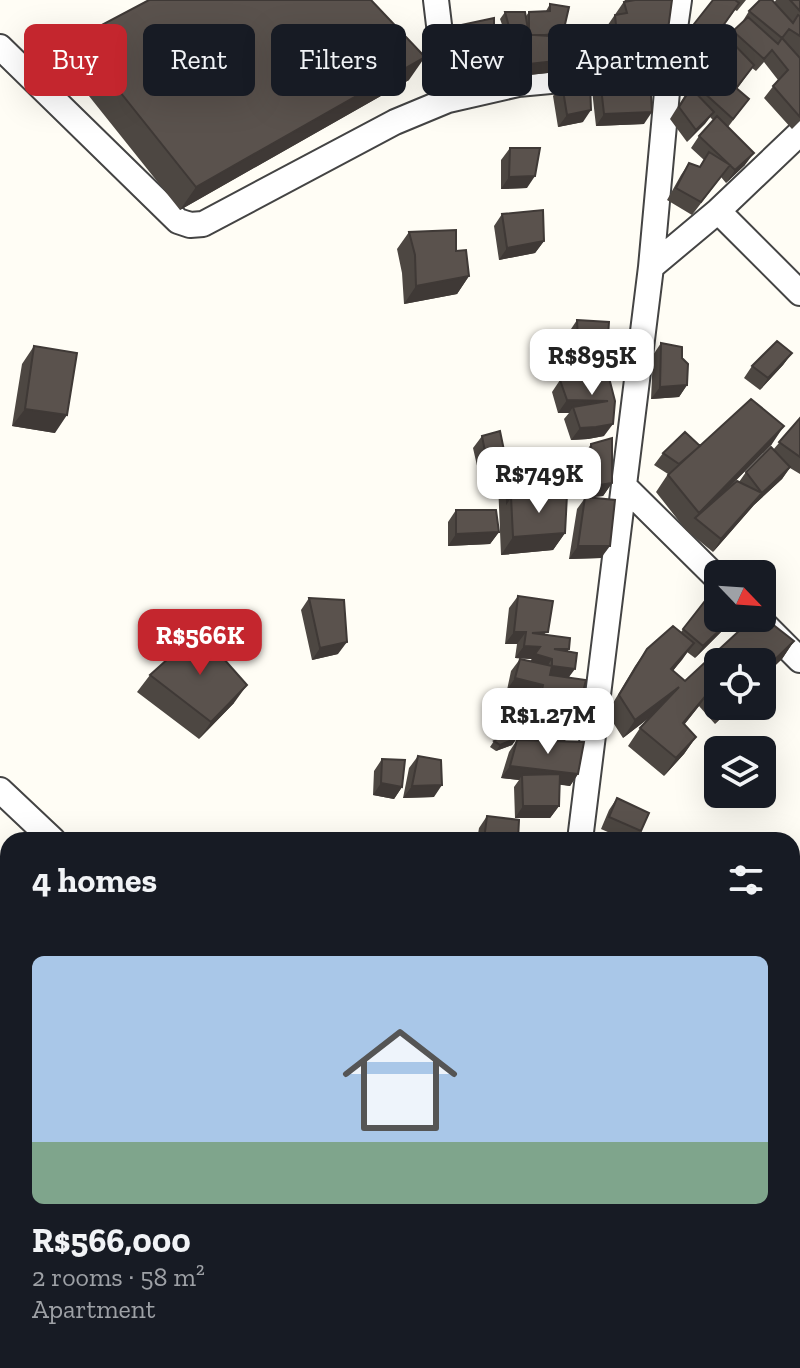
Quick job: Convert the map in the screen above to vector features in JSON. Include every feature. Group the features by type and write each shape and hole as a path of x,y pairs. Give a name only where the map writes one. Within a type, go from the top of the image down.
{"street":[{"path":"436,0 448,100"},
{"path":"676,24 679,0"},
{"path":"0,47 178,221 190,225 203,224 395,122 448,100 518,84 548,81"},
{"path":"581,832 651,267 667,96"},
{"path":"651,267 718,211 800,133"},
{"path":"718,211 800,293"},
{"path":"625,487 704,565"},
{"path":"772,632 800,660"},
{"path":"0,790 45,832"}],"building":[{"path":"149,0 371,0 394,24 271,24 271,96 356,96 196,187 123,96 127,96 127,24 104,24"},
{"path":"672,0 669,24 616,24 615,15 627,13 624,2"},
{"path":"713,0 735,0 739,3 724,24 694,24"},
{"path":"760,0 772,0 793,23 800,16 800,36 789,29 782,38 749,11"},
{"path":"790,0 800,0 800,11"},
{"path":"550,4 569,7 565,24 548,24 548,35 532,35 529,12 550,11"},
{"path":"505,12 525,12 527,24 508,24"},
{"path":"748,17 778,44 782,38 800,58 800,117 773,86 788,70 772,50 764,59 737,35 737,27"},
{"path":"494,18 494,24 466,24"},
{"path":"532,35 548,36 548,62 532,64"},
{"path":"406,37 422,54 422,59 406,68"},
{"path":"737,47 754,65 737,87"},
{"path":"737,89 749,99 733,119 708,96 737,96"},
{"path":"564,96 590,96 591,110 567,115"},
{"path":"602,96 651,96 652,112 604,114"},
{"path":"686,96 699,96 714,112 696,130 679,107"},
{"path":"717,116 754,153 735,170 699,136"},
{"path":"510,148 540,148 535,176 509,177"},
{"path":"709,152 730,165 701,202 676,188 689,163 700,167"},
{"path":"543,210 544,241 507,248 502,214"},
{"path":"456,230 456,251 466,250 469,276 416,286 415,255 409,232"},
{"path":"577,320 609,322 606,366 579,359"},
{"path":"777,341 792,353 768,378 752,366"},
{"path":"661,343 682,347 682,358 688,364 687,385 660,387"},
{"path":"34,346 77,353 67,415 25,409"},
{"path":"606,366 615,401 613,424 580,428 573,407 608,401 567,400 560,380"},
{"path":"751,399 784,426 699,513 668,475"},
{"path":"800,418 800,457 779,442"},
{"path":"500,431 506,460 488,467 482,436"},
{"path":"685,432 700,446 679,464 663,453"},
{"path":"612,438 612,483 593,486 591,444"},
{"path":"771,447 790,467 762,493 746,472"},
{"path":"512,452 527,452 531,493 511,496 507,502 506,471 516,466"},
{"path":"533,463 566,464 568,493 538,492"},
{"path":"737,481 762,493 721,539 695,518"},
{"path":"567,495 565,533 513,537 511,496"},
{"path":"585,497 615,500 610,546 578,546"},
{"path":"456,510 496,510 499,532 456,534"},
{"path":"518,596 553,601 548,632 532,633 570,638 569,649 554,649 577,653 575,669 552,666 552,659 535,654 540,647 524,646 526,632 514,632"},
{"path":"309,598 344,600 347,642 320,648"},
{"path":"704,602 704,632 718,632 703,646 683,629"},
{"path":"673,626 694,643 671,669 685,681 704,663 704,698 683,723 696,737 676,758 640,728 679,687 635,720 619,695 647,649"},
{"path":"776,627 794,641 776,658 776,648 721,648 738,632 776,632"},
{"path":"199,631 247,685 211,722 150,675"},
{"path":"520,659 552,666 550,675 586,680 580,704 540,699 543,685 515,678"},
{"path":"539,711 574,713 569,735 538,731"},
{"path":"514,722 517,738 500,745 494,741 506,734"},
{"path":"517,740 584,742 578,774 510,766"},
{"path":"418,756 441,760 442,785 412,786"},
{"path":"382,759 405,760 402,787 381,783"},
{"path":"560,774 559,806 523,806 522,775"},
{"path":"617,798 649,813 641,831 609,817"},
{"path":"487,816 519,820 518,832 485,832"}]}
